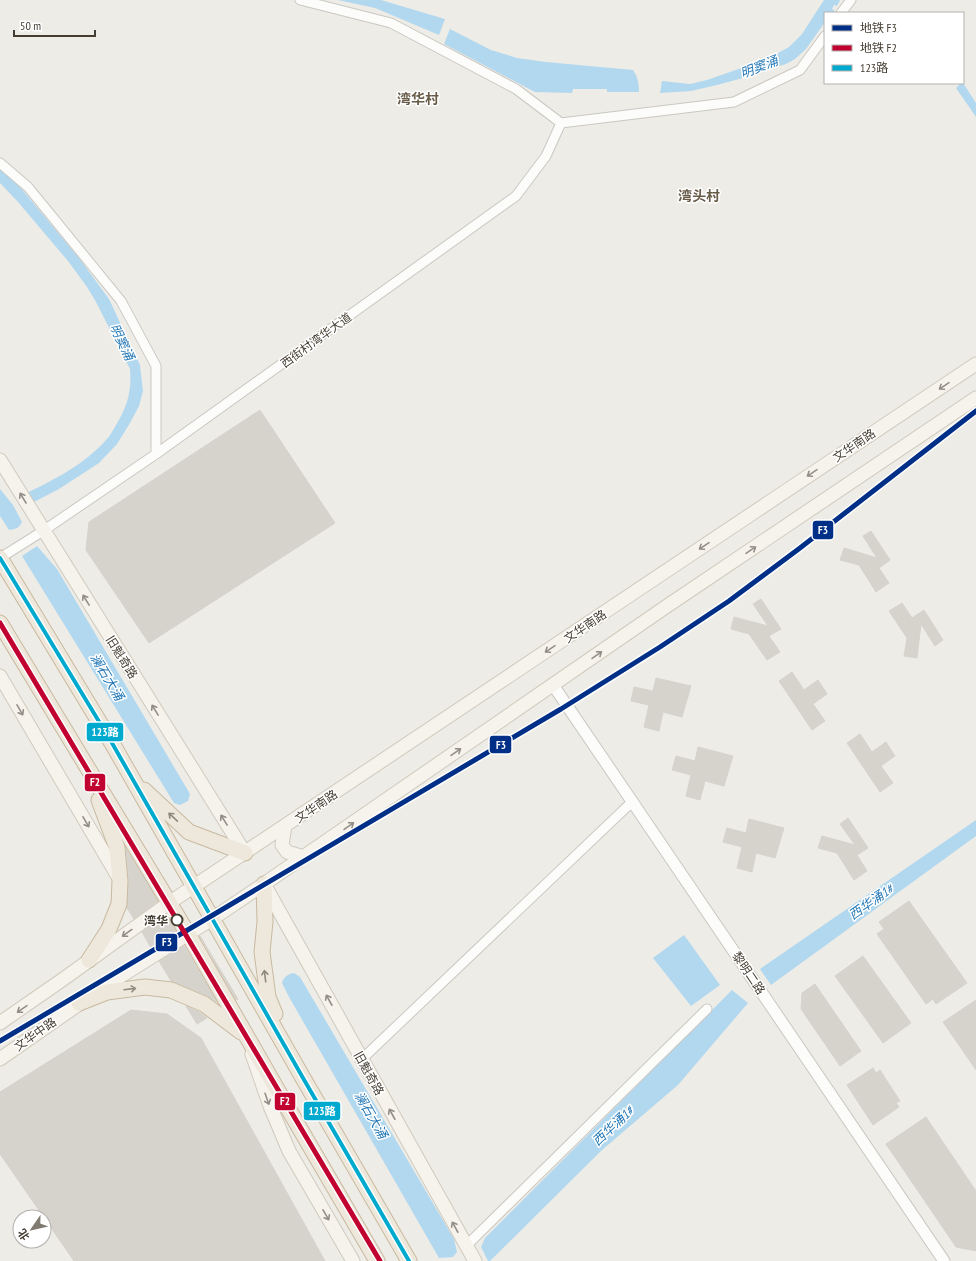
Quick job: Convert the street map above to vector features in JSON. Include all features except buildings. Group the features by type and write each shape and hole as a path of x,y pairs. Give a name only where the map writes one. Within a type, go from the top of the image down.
{"highway":[{"path":"0,558 112,743 409,1261"},
{"path":"0,623 170,903 377,1261"},
{"path":"79,753 97,793 117,848 120,881 119,904 109,929 90,960"},
{"path":"131,777 189,832 245,853"},
{"path":"264,884 265,922 262,952 268,997 303,1078"},
{"path":"80,1003 108,992 145,987 171,990 204,1004 246,1036"}],"main road":[{"name":"文华南路","path":"194,887 976,364"},
{"path":"212,919 667,606 976,398"},
{"name":"旧魁奇路","path":"0,460 245,853"},
{"path":"0,676 120,881"},
{"path":"285,826 282,845 287,852 304,857"},
{"name":"旧魁奇路","path":"264,884 475,1261"},
{"path":"0,1023 194,887"},
{"name":"文华中路","path":"0,1059 102,988 212,919"},
{"path":"246,1036 270,1106 289,1151 353,1261"}],"street":[{"path":"300,0 391,23 516,89 561,123 734,102 800,70 824,37"},
{"path":"843,12 851,0"},
{"name":"西街村湾华大道","path":"0,558 43,531 156,454 516,196 546,156 561,123"},
{"path":"0,162 28,186 121,301 156,366 156,454"},
{"name":"黎明二路","path":"553,685 944,1261"},
{"path":"362,1059 633,801"},
{"path":"466,1246 707,1009"}],"water":[{"path":"338,0 381,0 445,19 439,35 375,8"},
{"name":"明窦涌","path":"824,0 840,0 837,6 834,5 832,9 835,12 824,12 824,23 806,49 795,59 786,64 743,78 691,91 660,93 662,81 690,84 707,80 750,65 778,53 789,47 802,34"},
{"path":"450,29 491,50 517,58 633,70 638,81 639,92 607,92 607,89 573,89 572,93 535,92 444,44"},
{"path":"960,84 964,84 976,103 976,117 956,88"},
{"name":"明窦涌","path":"0,168 20,187 79,258 109,299 140,365 143,391 139,406 130,423 117,444 99,463 59,489 34,502 27,493 79,464 98,449 109,437 126,405 130,384 130,369 87,287 68,261 0,183"},
{"path":"0,489 13,505 22,522 20,526 15,529 9,530 0,516"},
{"name":"澜石大涌","path":"37,546 57,569 190,794 188,801 180,805 174,803 22,556"},
{"name":"西华涌1#","path":"976,820 976,836 771,985 760,969"},
{"path":"684,935 720,985 691,1006 653,958"},
{"name":"澜石大涌","path":"294,973 300,977 454,1239 457,1252 453,1257 439,1258 289,997 282,983 286,976"},
{"name":"西华涌1#","path":"732,990 748,1003 678,1085 602,1150 490,1261 488,1261 481,1247 485,1238"}],"metro line":[{"name":"F3","path":"0,1041 561,709 660,647 729,601 800,548 976,411"},
{"name":"F2","path":"0,623 380,1261"}],"transit line":[{"name":"123路","path":"0,558 112,743 409,1261"}],"place":[{"name":"湾华","path":"177,920"}],"district":[{"name":"湾华村","path":"418,99"},
{"name":"湾头村","path":"699,196"}]}
